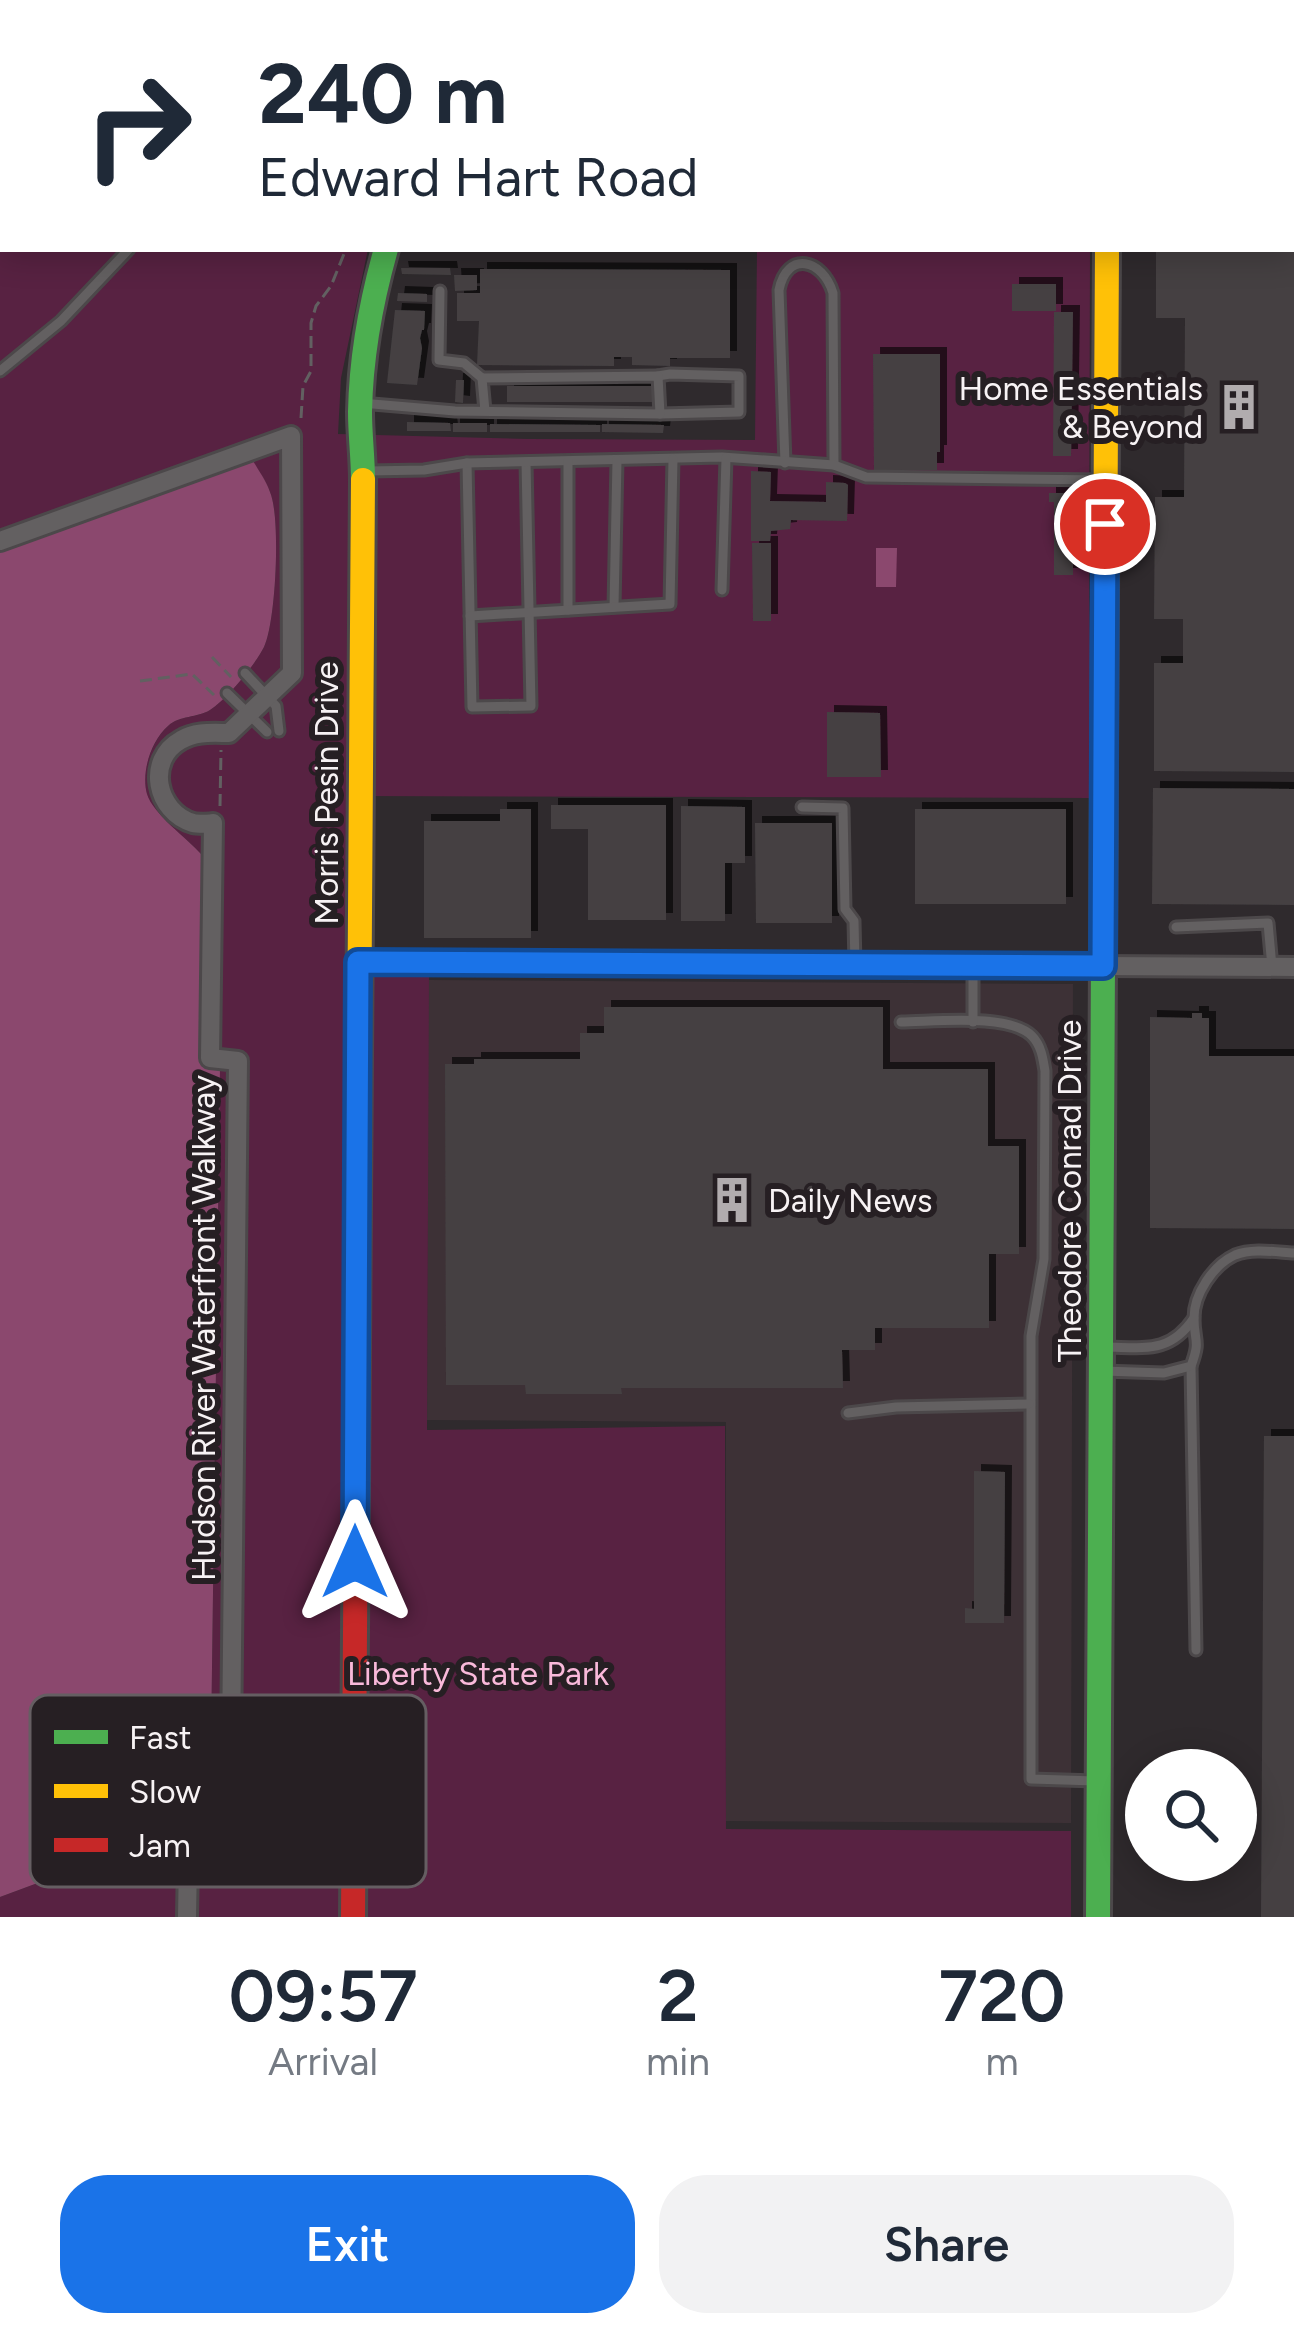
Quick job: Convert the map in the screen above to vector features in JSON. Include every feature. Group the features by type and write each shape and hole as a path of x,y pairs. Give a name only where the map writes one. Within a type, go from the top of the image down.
{"street":[{"name":"Morris Pesin Drive","path":"354,1695 363,471 359,441 373,308 385,252"},
{"name":"Theodore Conrad Drive","path":"1098,1917 1107,252"},
{"path":"0,541 292,436 292,673 229,733 200,733 179,740 164,755 158,785 169,810 195,824 213,824"},
{"name":"Hudson River Waterfront Walkway","path":"213,824 210,1058 238,1060 232,1695"},
{"path":"358,962 1294,967"},
{"name":"Hudson River Waterfront Walkway","path":"187,1917 188,1887"},
{"name":"Morris Pesin Drive","path":"353,1887 353,1917"}],"lane":[{"path":"0,371 61,321 126,252"},
{"path":"785,463 778,290 782,274 790,266 803,264 829,278 833,293 834,465"},
{"path":"360,403 484,411 739,412 739,376 482,378 464,363 439,360 440,291"},
{"path":"658,376 660,414"},
{"path":"482,378 484,411"},
{"path":"470,616 670,604 673,458"},
{"path":"363,471 424,470 467,463 726,458 834,465 866,477 1106,480"},
{"path":"722,590 726,458"},
{"path":"614,607 616,460"},
{"path":"568,461 568,610"},
{"path":"467,463 472,707 531,706 526,462"},
{"path":"227,693 245,718 273,731 276,706 245,674"},
{"path":"802,807 843,808 845,909 854,921 855,965"},
{"path":"1176,928 1268,923 1272,967"},
{"path":"973,965 973,1022"},
{"path":"901,1022 1010,1023 1031,1035 1042,1051 1046,1071 1044,1259 1031,1336 1029,1404 1031,1779 1098,1781"},
{"path":"1196,1650 1191,1366 1199,1346 1194,1318 1199,1294 1214,1271 1236,1255 1294,1253"},
{"path":"1101,1359 1174,1341 1194,1318"},
{"path":"1101,1359 1164,1373 1191,1366"},
{"path":"848,1413 896,1407 1029,1404"}],"path":[{"path":"292,436 301,420 300,400 311,371 311,323 345,252"},
{"path":"140,681 192,674 245,718"},
{"path":"213,824 220,812 221,733"}],"shaded area":[{"path":"252,459 273,505 274,594 264,647 217,705 173,722 162,732 145,776 147,794 156,810 202,855 201,1066 220,1069 212,1695 30,1695 30,1886 0,1897 0,550"},
{"path":"876,548 897,548 896,587 876,587"},
{"path":"428,980 1073,984 1071,1823 726,1821 726,1422 427,1420"}],"green space":[{"name":"Liberty State Park","path":"0,252 367,252 341,378 338,434 755,440 757,252 1090,252 1093,798 353,796 352,966 429,973 427,1430 725,1426 726,1829 1071,1831 1071,1917 0,1917 0,1897 30,1886 426,1887 426,1695 212,1695 220,1070 201,1067 202,855 156,810 145,777 162,732 173,722 217,705 264,647 272,616 276,545 270,492 252,460 0,550"}],"building":[{"name":"Home Essentials & Beyond","path":"1156,252 1294,252 1294,772 1154,771 1154,663 1183,663 1183,619 1154,619 1155,497 1184,497 1185,318 1156,318"},
{"path":"401,268 450,268 451,275 402,274"},
{"path":"480,269 730,270 730,358 670,358 670,366 632,365 632,357 614,357 614,366 477,365 479,321 457,321 457,293 480,293"},
{"path":"454,275 477,275 477,290 455,291"},
{"path":"1012,284 1056,284 1056,311 1012,311"},
{"path":"398,293 427,294 427,302 397,301"},
{"path":"395,310 425,311 417,385 387,383"},
{"path":"1054,312 1073,312 1071,456 1053,456"},
{"path":"873,354 940,354 937,470 874,470"},
{"path":"456,380 464,380 463,403 455,402"},
{"path":"507,386 652,386 652,402 507,402"},
{"path":"407,422 450,423 451,431 407,431"},
{"path":"453,423 487,423 487,432 453,432"},
{"path":"490,424 600,425 600,432 490,432"},
{"path":"602,424 664,425 663,433 602,432"},
{"path":"751,471 771,472 770,501 826,502 826,482 845,483 847,521 791,520 790,529 771,531 770,541 751,541"},
{"path":"1049,493 1073,493 1073,575 1054,575 1054,502 1049,502"},
{"path":"752,543 771,543 771,621 753,621"},
{"path":"827,712 880,713 881,777 827,777"},
{"path":"1153,788 1294,789 1294,905 1152,904"},
{"path":"551,805 666,805 666,920 588,920 588,829 551,829"},
{"path":"681,806 745,807 745,863 725,863 725,921 681,921"},
{"path":"500,809 531,809 531,938 424,938 424,821 500,821"},
{"path":"915,809 1066,809 1066,904 915,904"},
{"path":"755,823 832,823 832,923 756,923"},
{"name":"Daily News","path":"604,1007 883,1007 883,1069 988,1069 988,1146 1019,1146 1019,1254 989,1254 989,1328 875,1328 875,1350 842,1350 843,1388 621,1388 622,1394 526,1394 525,1385 446,1385 445,1064 474,1064 474,1059 580,1059 580,1033 604,1033"},
{"path":"1192,1013 1209,1018 1209,1056 1294,1056 1294,1229 1150,1228 1150,1017 1192,1018"},
{"path":"1264,1436 1294,1436 1294,1917 1261,1917"},
{"path":"974,1471 1005,1472 1004,1623 965,1623 965,1608 974,1609"}],"traffic: fast":[{"path":"363,480 362,370 385,252"},
{"path":"1098,1917 1104,770"}],"traffic: slow":[{"path":"1104,770 1107,252"},
{"path":"357,1347 363,480"}],"traffic: jam":[{"path":"355,1695 357,1347"},
{"path":"353,1887 353,1917"}],"place":[{"name":"Home Essentials & Beyond","path":"1239,407"},
{"name":"Daily News","path":"732,1200"}],"route":[{"path":"355,1562 358,962 1103,966 1105,524"}]}
